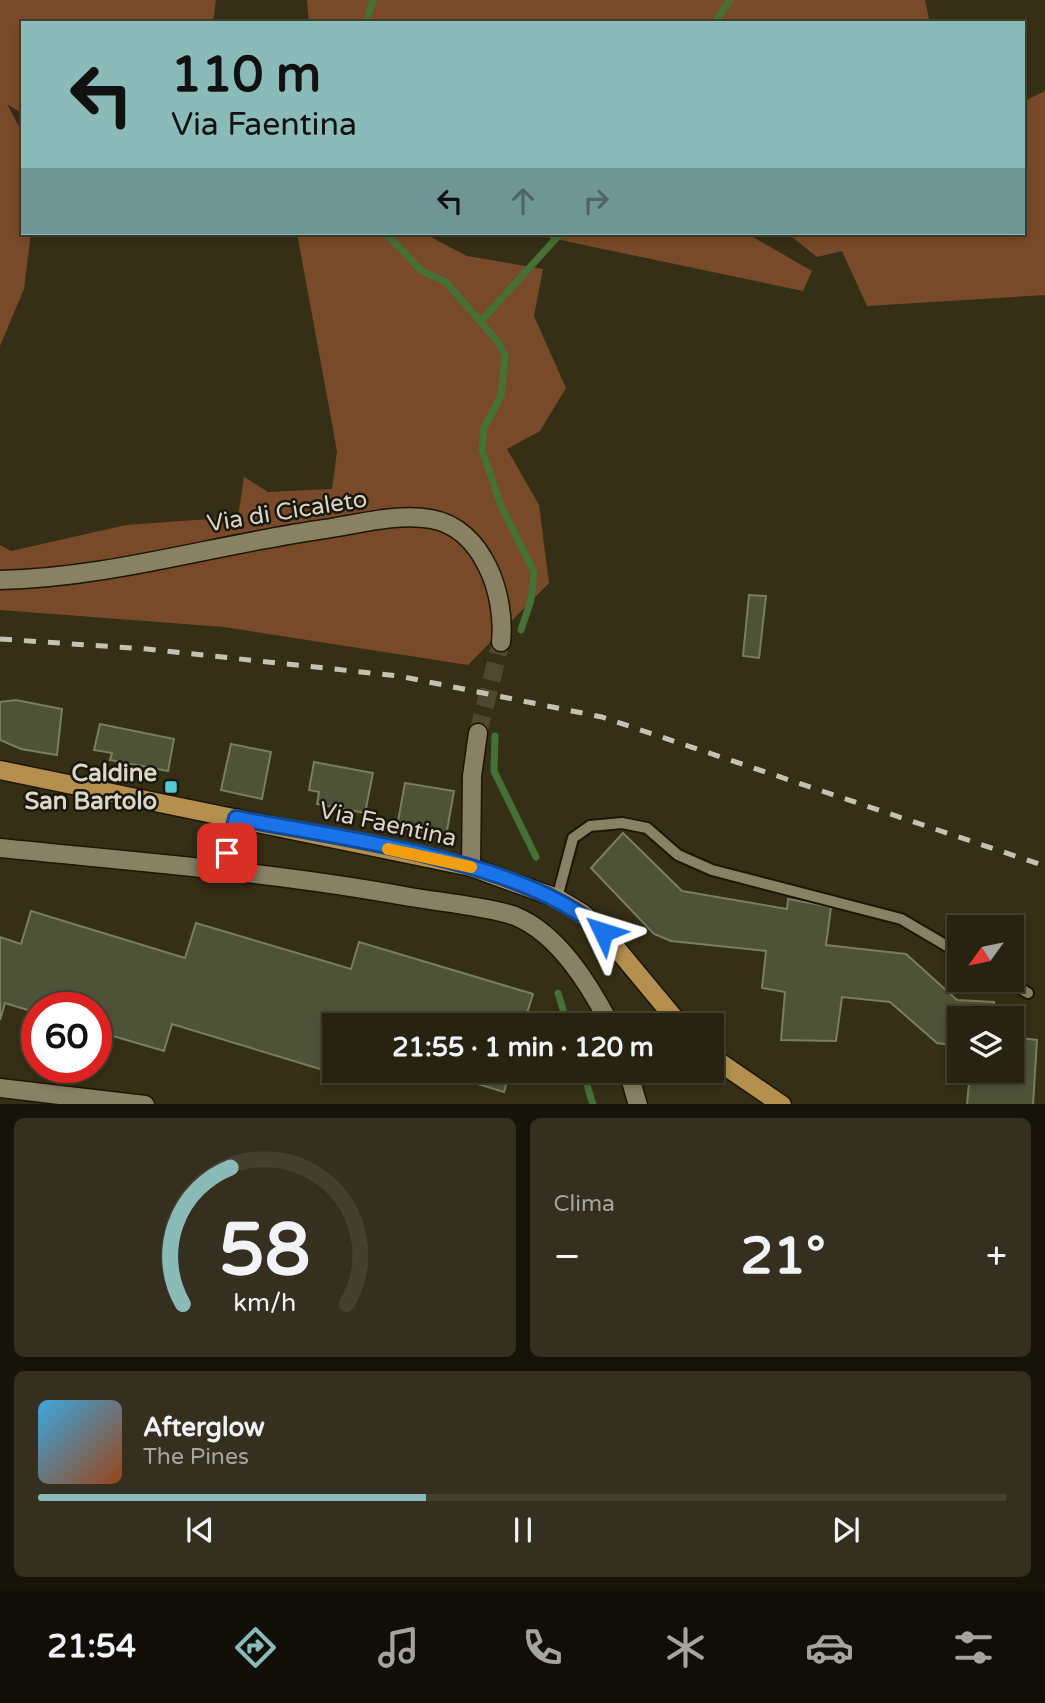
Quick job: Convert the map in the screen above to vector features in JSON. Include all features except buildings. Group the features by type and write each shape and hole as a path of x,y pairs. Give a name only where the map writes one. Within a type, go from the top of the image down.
{"main road":[{"name":"Via Faentina","path":"0,770 471,867 557,898 582,913 603,932 670,1013"},
{"path":"724,1065 782,1104"}],"street":[{"name":"Via di Cicaleto","path":"0,580 36,580 90,572 270,537 373,522 433,519 465,535 482,557 496,591 501,642"},
{"path":"471,867 471,776 478,733"},
{"path":"223,871 236,818"},
{"path":"0,848 223,871 384,892 515,916 557,945 593,992 604,1013"},
{"path":"632,1083 638,1104"},
{"path":"0,1088 145,1104"}],"lane":[{"path":"557,898 573,838 590,826 622,823 647,828 678,855 712,870 901,919 947,946"},
{"path":"1024,991 1028,993"}],"shaded area":[{"path":"0,0 216,0 213,21 21,21 21,113 7,104 21,130 21,235 31,235 24,289 0,346"},
{"path":"307,0 925,0 930,21 309,21"},
{"path":"1045,91 1045,295 867,306 842,251 817,257 790,235 1025,235 1025,101"},
{"path":"297,235 427,235 467,256 543,269 534,316 566,388 540,431 507,449 539,505 549,583 468,665 224,627 0,610 0,545 11,551 126,525 238,517 244,477 268,492 332,489 337,451"},
{"path":"537,235 749,235 812,271 803,291"}],"waterway":[{"path":"367,21 373,0"},
{"path":"715,21 730,0"},
{"path":"387,235 422,271 446,282 498,342 505,355 501,396 484,428 482,450 501,506 534,572 531,600 521,630"},
{"path":"481,321 559,235"},
{"path":"495,736 494,771 536,857"},
{"path":"558,993 564,1013"},
{"path":"587,1083 593,1104"}],"tunnel":[{"path":"478,733 501,642"}],"railway":[{"path":"0,639 147,649 399,676 602,717 1045,866"}],"slow traffic":[{"path":"388,849 471,867"}],"place":[{"name":"Caldine San Bartolo","path":"171,787"}],"route":[{"path":"227,853 236,818 371,845 471,867 557,898 582,913 603,932"}]}
